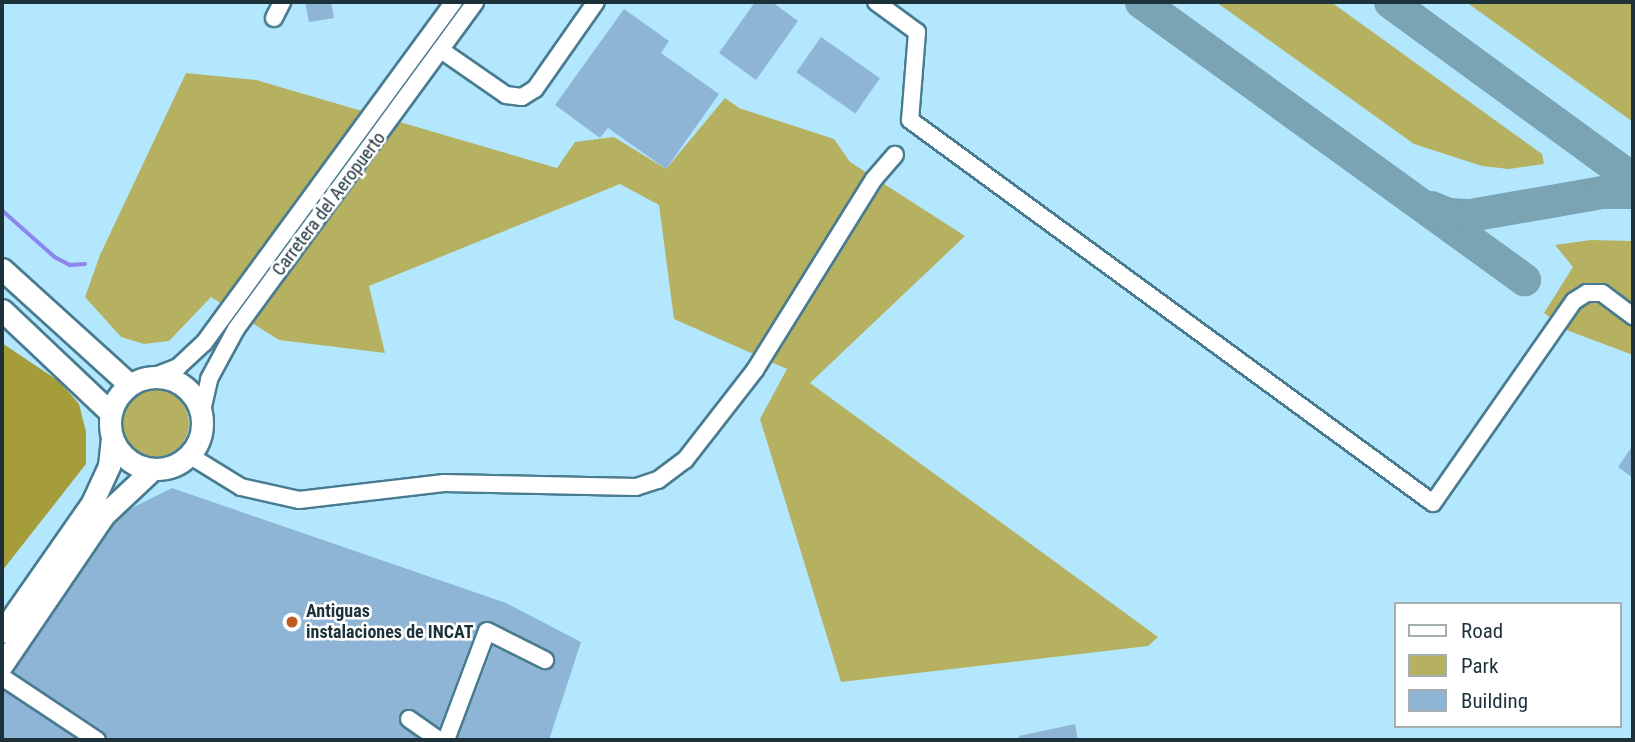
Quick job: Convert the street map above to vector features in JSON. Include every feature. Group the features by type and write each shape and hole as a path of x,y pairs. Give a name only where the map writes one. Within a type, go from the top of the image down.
{"main road":[{"path":"2,269 130,384"},
{"path":"2,310 111,413"},
{"path":"2,632 92,503 109,466 111,413 130,384 155,376 168,378 190,392 201,415 197,443 189,455 166,468 153,469 128,460 112,438"},
{"path":"2,665 104,515 153,469"}],"street":[{"path":"274,18 282,2"},
{"path":"453,2 465,16"},
{"name":"Carretera del Aeropuerto","path":"155,376 178,367 209,337 453,2"},
{"name":"Carretera del Aeropuerto","path":"201,415 209,379 236,330 475,2"},
{"path":"441,50 506,95 522,97 535,89 596,2"},
{"path":"876,2 918,32 910,120 1433,503 1574,301 1587,293 1602,293 1633,316"},
{"path":"189,455 240,487 299,500 444,483 636,487 658,480 685,460 755,370 874,179 895,155"},
{"path":"446,740 487,631 545,660"},
{"path":"2,677 97,740"},
{"path":"409,719 439,740"}],"green space":[{"path":"1216,2 1331,2 1542,154 1544,164 1509,169 1482,166 1414,144"},
{"path":"1466,2 1633,2 1633,122"},
{"path":"186,73 256,80 557,168 575,142 614,137 666,169 725,98 739,108 834,139 850,162 965,236 810,383 1158,637 1148,646 841,682 760,419 787,369 674,319 659,205 620,184 369,286 385,353 279,340 211,297 169,341 144,344 121,337 85,297 100,255"},
{"path":"1591,240 1633,241 1633,355 1569,331 1544,313 1573,267 1555,245"},
{"path":"155,389 168,392 179,399 186,410 189,423 186,436 179,447 168,454 155,457 142,454 131,447 124,436 121,423 124,410 131,399 142,392"}],"shaded area":[{"path":"2,343 60,382 79,404 86,432 86,464 2,571"}],"building":[{"path":"305,2 331,2 334,18 309,22"},
{"path":"755,2 772,2 798,21 756,80 719,53"},
{"path":"624,9 669,41 661,53 719,94 666,169 608,128 600,138 555,105"},
{"path":"821,37 880,78 855,114 796,72"},
{"path":"1633,445 1633,478 1618,467"},
{"name":"Antiguas instalaciones de INCAT","path":"172,488 506,603 581,642 549,740 457,740 493,646 541,670 555,664 550,651 487,621 477,627 439,728 411,709 400,714 400,724 421,740 107,740 103,731 13,672 114,524 130,509"},
{"path":"2,689 78,740 2,740"},
{"path":"1075,724 1078,740 1019,740 1019,736"}],"waterway":[{"path":"2,210 55,257 70,265 85,264"}],"taxiway":[{"path":"1141,2 1524,279"},
{"path":"1390,2 1633,179"},
{"path":"1431,207 1448,214 1470,215 1602,192 1633,192"}],"place":[{"name":"Antiguas instalaciones de INCAT","path":"292,622"}]}
